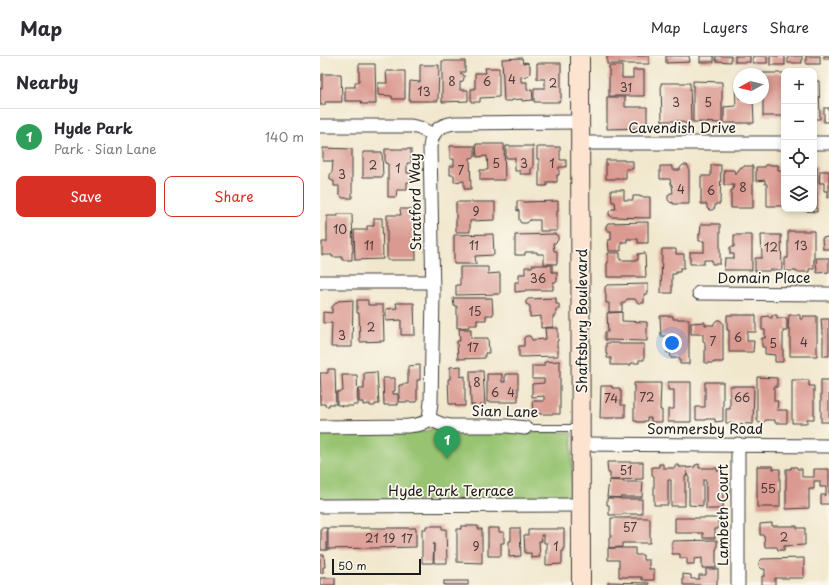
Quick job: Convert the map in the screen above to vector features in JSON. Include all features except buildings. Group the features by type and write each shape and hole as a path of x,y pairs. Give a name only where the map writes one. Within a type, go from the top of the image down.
{"street":[{"name":"Shaftsbury Boulevard","path":"580,56 581,585"},
{"path":"320,126 411,126 420,128 434,135 443,125 455,123 580,122"},
{"name":"Stratford Way","path":"429,419 431,402 432,282 430,147 434,135"},
{"name":"Cavendish Drive","path":"580,143 781,144"},
{"path":"817,143 829,143"},
{"path":"320,282 432,282"},
{"name":"Domain Place","path":"699,293 829,294"},
{"path":"320,427 408,426 422,424 429,419"},
{"name":"Sian Lane","path":"429,419 451,426 508,426 526,428"},
{"name":"Sommersby Road","path":"581,436 738,444 829,446"},
{"name":"Lambeth Court","path":"738,444 738,585"},
{"name":"Hyde Park Terrace","path":"320,506 581,505"}],"lane":[{"name":"Sian Lane","path":"526,428 581,436"}],"green space":[{"path":"433,428 454,432 570,432 572,433 572,490 562,499 320,501 320,432 418,432"}],"place":[{"name":"Hyde Park","path":"447,459"}]}
